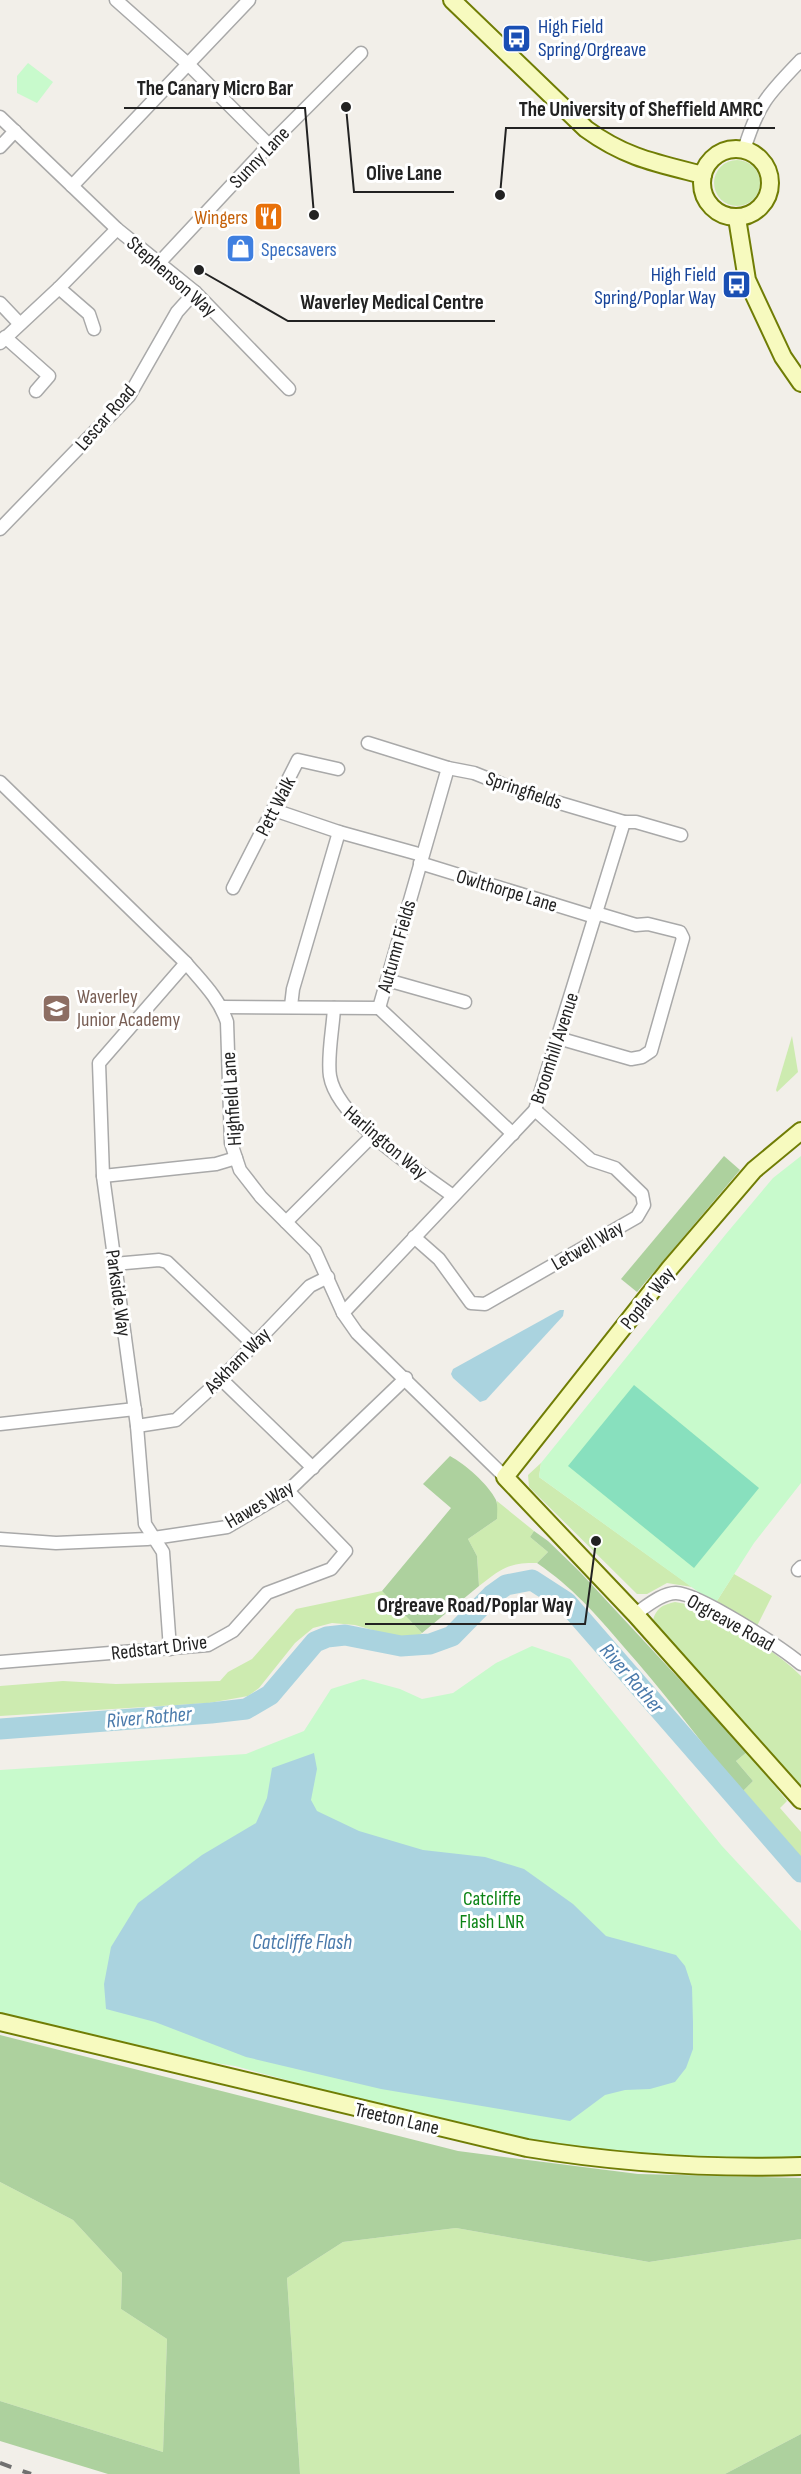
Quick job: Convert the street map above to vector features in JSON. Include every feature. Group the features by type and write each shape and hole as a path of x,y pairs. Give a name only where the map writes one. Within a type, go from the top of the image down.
{"main road":[{"path":"452,0 586,129 606,144 638,159 703,175"},
{"path":"733,149 744,150 755,155 763,163 769,173 770,189 763,204 756,211 737,218 717,212 709,205 702,186 703,175 714,157 733,149"},
{"path":"737,218 747,280 783,357 801,383"},
{"name":"Poplar Way","path":"505,1477 678,1259 754,1170 801,1131"},
{"path":"505,1477 635,1614 801,1800"},
{"name":"Treeton Lane","path":"0,2022 527,2148 595,2159 681,2166 752,2168 801,2166"}],"street":[{"path":"116,0 188,64 269,145"},
{"path":"72,186 249,0"},
{"name":"Sunny Lane","path":"160,262 269,145 361,53"},
{"path":"744,150 754,118 767,95 801,60"},
{"name":"Stephenson Way","path":"0,117 117,229 195,292 289,389"},
{"path":"0,147 15,131"},
{"path":"36,391 49,376 3,340 59,288 117,229"},
{"path":"59,288 88,314 94,329"},
{"name":"Lescar Road","path":"0,529 129,396 177,312 195,292"},
{"path":"0,303 19,323"},
{"name":"Springfields","path":"368,743 448,768 474,773 519,791 624,822 636,822 681,835"},
{"name":"Pett Walk","path":"233,888 298,760 338,770"},
{"name":"Autumn Fields","path":"222,1007 379,1008 448,768"},
{"name":"Highfield Lane","path":"0,782 186,963 222,1007 227,1022 231,1143 240,1170 261,1197 315,1251 343,1313 357,1333 406,1378 477,1452 505,1477"},
{"name":"Owlthorpe Lane","path":"274,810 596,915 636,925 648,924 680,932 683,938 651,1051 642,1057 631,1059 558,1038"},
{"name":"Broomhill Avenue","path":"343,1313 535,1110 624,822"},
{"path":"291,1006 292,989 339,832"},
{"name":"Parkside Way","path":"170,1649 163,1552 145,1524 135,1409 103,1176 99,1063 186,963"},
{"path":"387,980 465,1002"},
{"name":"Harlington Way","path":"334,1008 330,1074 332,1085 341,1103 373,1135 453,1196"},
{"path":"379,1008 513,1134"},
{"name":"Letwell Way","path":"414,1237 439,1259 471,1304 477,1305 485,1304 637,1217 644,1205 642,1194 615,1168 591,1160 535,1110"},
{"path":"286,1222 373,1135"},
{"path":"103,1176 216,1164 236,1158"},
{"path":"114,1264 159,1260 167,1262 254,1345"},
{"name":"Askham Way","path":"137,1426 176,1420 221,1379 310,1286 328,1277"},
{"name":"Hawes Way","path":"0,1539 56,1543 153,1538 227,1527 288,1491 406,1378"},
{"path":"221,1379 313,1468"},
{"path":"0,1424 135,1409"},
{"name":"Redstart Drive","path":"0,1662 208,1645 225,1636 233,1631 267,1593 331,1569 346,1551 288,1491"},
{"name":"Orgreave Road","path":"635,1614 667,1595 676,1593 689,1595 747,1628 801,1664"}],"green space":[{"path":"28,63 53,82 37,103 17,93 17,76"},
{"path":"742,160 754,166 759,174 759,192 754,200 746,205 732,206 724,203 717,196 714,178 717,170 724,163"},
{"path":"792,1036 798,1072 777,1092 776,1090"},
{"path":"724,1156 740,1170 637,1292 621,1279"},
{"path":"801,1156 801,1483 754,1543 715,1604 539,1477 541,1463 773,1178"},
{"path":"634,1385 759,1488 694,1568 568,1466"},
{"path":"450,1456 476,1475 488,1488 497,1502 497,1519 468,1539 477,1556 479,1586 422,1633 382,1591 451,1508 423,1484"},
{"path":"541,1463 539,1477 692,1587 667,1583 647,1594 637,1594 529,1487 528,1475"},
{"path":"497,1501 534,1531 530,1537 548,1552 537,1563 512,1565 479,1586 477,1556 468,1539 497,1519"},
{"path":"534,1531 548,1541 579,1571 747,1752 736,1761 753,1781 741,1793 669,1700 603,1623 572,1591 537,1563 548,1552 530,1537"},
{"path":"734,1574 772,1596 757,1626 715,1604"},
{"path":"382,1591 422,1633 411,1641 355,1625 332,1623 313,1628 295,1643 259,1688 248,1696 209,1703 0,1716 0,1686 63,1681 116,1684 220,1681 228,1672 252,1659 296,1609"},
{"path":"675,1602 686,1604 746,1636 775,1654 801,1676 801,1788 657,1627 653,1620 656,1612"},
{"name":"Catcliffe Flash LNR","path":"532,1646 570,1659 722,1846 801,1931 801,2157 735,2158 619,2154 539,2143 424,2117 235,2066 182,2058 0,2014 0,1770 246,1754 304,1731 331,1689 363,1679 400,1689 422,1699 453,1693 496,1663"},
{"path":"747,1752 787,1801 780,1808 801,1832 801,1857 741,1793 753,1781 736,1761"},
{"path":"0,2035 458,2151 638,2174 801,2178 801,2239 649,2262 456,2228 343,2242 287,2278 300,2474 108,2474 0,2441 0,2401 163,2452 167,2339 121,2309 122,2273 73,2220 0,2182"},
{"path":"0,2182 73,2220 122,2273 121,2309 167,2339 163,2452 0,2401"},
{"path":"456,2228 649,2262 801,2239 801,2434 725,2474 300,2474 287,2278 343,2242"},
{"path":"801,2434 801,2474 725,2474"}],"water":[{"path":"560,1310 564,1310 563,1316 486,1400 480,1402 453,1378 451,1374 453,1369"},
{"name":"Catcliffe Flash","path":"314,1753 317,1769 311,1800 317,1811 359,1831 423,1850 485,1857 524,1869 573,1904 606,1936 676,1955 685,1966 692,1987 693,2049 686,2068 675,2082 650,2089 625,2090 605,2095 570,2121 381,2089 246,2057 155,2022 106,2009 104,1984 111,1947 138,1903 202,1855 256,1823 267,1798 272,1768"}],"waterway":[{"name":"River Rother","path":"0,1729 246,1709 270,1695 315,1642 327,1637 345,1635 401,1646 430,1644 452,1636 492,1595 506,1585 532,1580 566,1602 801,1872"}],"railway":[{"path":"0,2463 31,2474"}],"place":[{"name":"High Field Spring/Orgreave","path":"517,38"},
{"name":"Olive Lane","path":"346,107"},
{"name":"The University of Sheffield AMRC","path":"500,195"},
{"name":"The Canary Micro Bar","path":"314,215"},
{"name":"Wingers","path":"269,217"},
{"name":"Specsavers","path":"240,249"},
{"name":"Waverley Medical Centre","path":"199,270"},
{"name":"High Field Spring/Poplar Way","path":"737,285"},
{"name":"Waverley Junior Academy","path":"56,1008"},
{"name":"Orgreave Road/Poplar Way","path":"596,1541"}]}
